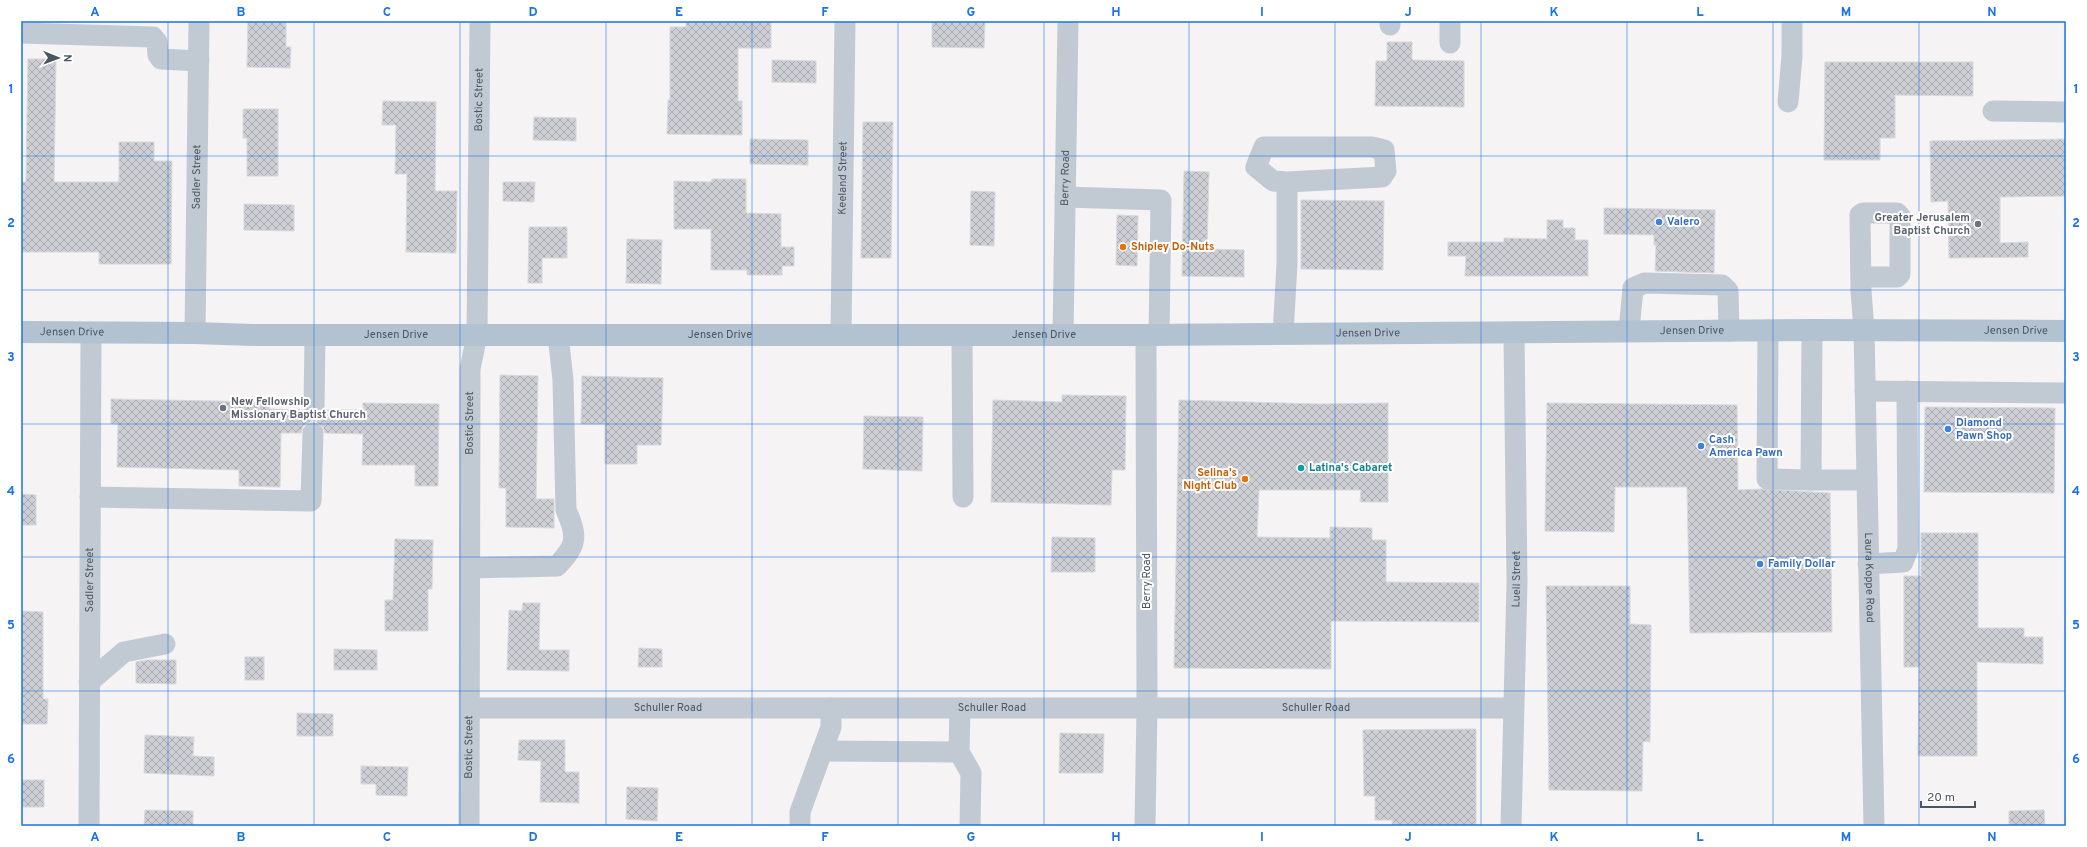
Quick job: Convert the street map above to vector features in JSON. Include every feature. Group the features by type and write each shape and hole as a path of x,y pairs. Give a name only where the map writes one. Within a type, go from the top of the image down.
{"main road":[{"name":"Jensen Drive","path":"21,332 91,334 196,333 315,335 1152,335 1768,330 2066,331"}],"street":[{"name":"Sadler Street","path":"196,333 199,21"},
{"name":"Bostic Street","path":"469,826 470,370 477,335 480,21"},
{"name":"Keeland Street","path":"841,335 845,21"},
{"name":"Berry Road","path":"1063,335 1068,21"},
{"path":"1450,21 1450,43"},
{"path":"1788,102 1792,56 1792,21"},
{"path":"21,33 153,37 157,42 158,55 161,59 199,61"},
{"path":"1993,111 2066,112"},
{"path":"1264,147 1372,147 1384,150 1386,171 1382,178 1287,182 1272,181 1256,167 1264,147"},
{"path":"1283,334 1287,264 1287,182"},
{"name":"Berry Road","path":"1065,197 1162,200 1152,335 1146,826"},
{"name":"Laura Koppe Road","path":"1861,277 1864,330 1874,826"},
{"path":"1629,331 1633,288 1645,283 1722,285 1728,291 1729,331"},
{"path":"1768,330 1767,479 1867,480"},
{"path":"1810,480 1812,330"},
{"name":"Luell Street","path":"1512,826 1513,708 1517,582 1514,332"},
{"name":"Sadler Street","path":"89,826 91,334"},
{"path":"314,410 315,335"},
{"path":"470,568 557,566 571,552 574,539 572,522 566,510 563,380 558,335"},
{"path":"962,335 963,497"},
{"path":"1865,391 2066,394"},
{"path":"1868,564 1903,562 1908,549 1907,391"},
{"path":"90,497 311,501 313,433"},
{"path":"89,682 124,652 165,644"},
{"name":"Schuller Road","path":"470,708 1513,708"},
{"path":"800,826 800,812 831,727 832,708"},
{"path":"960,708 959,752 971,773 970,826"},
{"path":"822,751 959,752"}],"building":[{"path":"248,21 286,21 286,47 291,47 290,68 247,67"},
{"path":"686,21 771,21 771,48 738,48 738,101 742,101 742,135 667,134 668,100 670,100 670,27 686,27"},
{"path":"932,21 985,21 984,48 932,47"},
{"path":"1387,42 1412,42 1412,60 1464,61 1464,107 1375,106 1376,61 1387,61"},
{"path":"28,59 56,59 54,182 119,182 119,142 154,142 154,161 172,161 171,264 99,264 99,252 21,252 21,182 26,182"},
{"path":"772,60 816,61 816,83 772,82"},
{"path":"1825,62 1973,62 1973,96 1895,95 1895,138 1880,138 1880,160 1824,160"},
{"path":"383,101 436,102 435,191 457,191 456,253 406,252 407,174 395,174 396,125 382,125"},
{"path":"243,109 278,109 278,176 247,176 247,138 243,138"},
{"path":"534,117 576,118 576,141 533,140"},
{"path":"863,122 893,122 891,258 861,258"},
{"path":"750,139 808,140 808,165 750,164"},
{"path":"2066,139 2066,196 2000,197 2000,243 2028,242 2028,257 1949,258 1948,201 1931,202 1930,141"},
{"path":"1184,171 1209,172 1207,249 1244,250 1244,277 1182,276"},
{"path":"712,179 746,179 746,213 781,214 781,247 794,247 794,266 782,266 782,275 747,275 747,270 711,270 711,229 674,229 674,181 711,182"},
{"path":"503,182 535,182 534,202 503,201"},
{"path":"971,191 995,192 994,246 970,245"},
{"path":"1301,200 1384,201 1383,270 1301,269"},
{"path":"244,204 294,205 294,231 244,230"},
{"name":"Valero","path":"1604,208 1715,210 1714,273 1655,271 1656,245 1654,245 1654,235 1604,234"},
{"path":"1117,215 1138,216 1137,266 1116,265"},
{"path":"1547,220 1563,220 1563,228 1575,228 1575,240 1588,240 1588,276 1465,276 1466,256 1448,256 1448,242 1504,242 1504,238 1547,239"},
{"path":"529,227 567,227 567,258 542,258 542,283 528,283"},
{"path":"627,239 662,240 661,284 626,283"},
{"path":"500,375 538,376 536,499 554,499 554,528 506,527 506,488 499,488"},
{"path":"582,376 663,378 661,445 637,445 637,464 605,464 605,424 581,424"},
{"path":"1062,395 1126,396 1125,470 1112,470 1111,505 991,502 993,400 1062,402"},
{"path":"111,399 269,402 269,409 302,410 304,416 312,421 303,426 301,433 281,433 280,487 239,486 239,470 117,467 118,424 111,424"},
{"path":"1179,400 1319,404 1388,403 1388,502 1360,502 1361,490 1259,490 1257,537 1330,538 1330,527 1372,528 1372,540 1386,540 1386,582 1479,583 1479,622 1331,621 1331,669 1174,668"},
{"path":"363,403 439,404 438,486 415,486 415,465 362,465 363,434 325,433 323,427 316,422 324,416 326,410 363,410"},
{"path":"1547,403 1737,405 1738,490 1761,489 1830,493 1832,632 1690,633 1687,487 1615,487 1614,532 1545,531"},
{"path":"1925,407 2055,408 2054,493 1924,492"},
{"path":"864,416 923,417 922,471 863,469"},
{"path":"21,494 36,495 36,525 21,525"},
{"path":"1921,533 1978,533 1978,628 2024,628 2024,637 2043,637 2043,664 1977,662 1977,756 1918,756 1919,667 1904,667 1904,576 1921,576"},
{"path":"1052,537 1095,538 1095,572 1051,572"},
{"path":"395,539 433,540 432,589 428,589 428,631 385,631 385,600 393,600"},
{"path":"1546,586 1630,586 1630,624 1651,625 1650,742 1643,741 1642,791 1549,790"},
{"path":"523,603 540,603 539,650 569,650 569,671 507,670 509,610 522,611"},
{"path":"21,611 43,612 43,699 48,699 47,724 21,724"},
{"path":"639,648 662,649 662,667 638,667"},
{"path":"334,649 377,650 377,670 334,670"},
{"path":"245,657 264,657 264,680 245,680"},
{"path":"147,660 176,660 176,684 136,683 136,662"},
{"path":"297,713 333,714 333,736 297,736"},
{"path":"1476,729 1476,826 1392,826 1392,820 1375,820 1375,796 1364,796 1363,730"},
{"path":"1060,733 1104,734 1103,773 1059,773"},
{"path":"145,735 194,737 193,756 214,757 214,776 144,773"},
{"path":"519,740 565,740 565,772 579,772 579,803 540,802 541,761 518,760"},
{"path":"361,766 408,767 407,796 376,795 376,784 361,784"},
{"path":"21,780 44,780 44,807 21,807"},
{"path":"627,787 658,788 657,821 626,819"},
{"path":"145,810 193,811 193,826 144,826"},
{"path":"2044,810 2045,826 2009,826 2009,811"}],"place":[{"name":"Valero","path":"1659,222"},
{"name":"Greater Jerusalem Baptist Church","path":"1978,224"},
{"name":"Shipley Do-Nuts","path":"1123,247"},
{"name":"New Fellowship Missionary Baptist Church","path":"223,408"},
{"name":"Diamond Pawn Shop","path":"1948,429"},
{"name":"Cash America Pawn","path":"1701,446"},
{"name":"Latina's Cabaret","path":"1301,468"},
{"name":"Selina's Night Club","path":"1245,479"},
{"name":"Family Dollar","path":"1760,564"}]}
